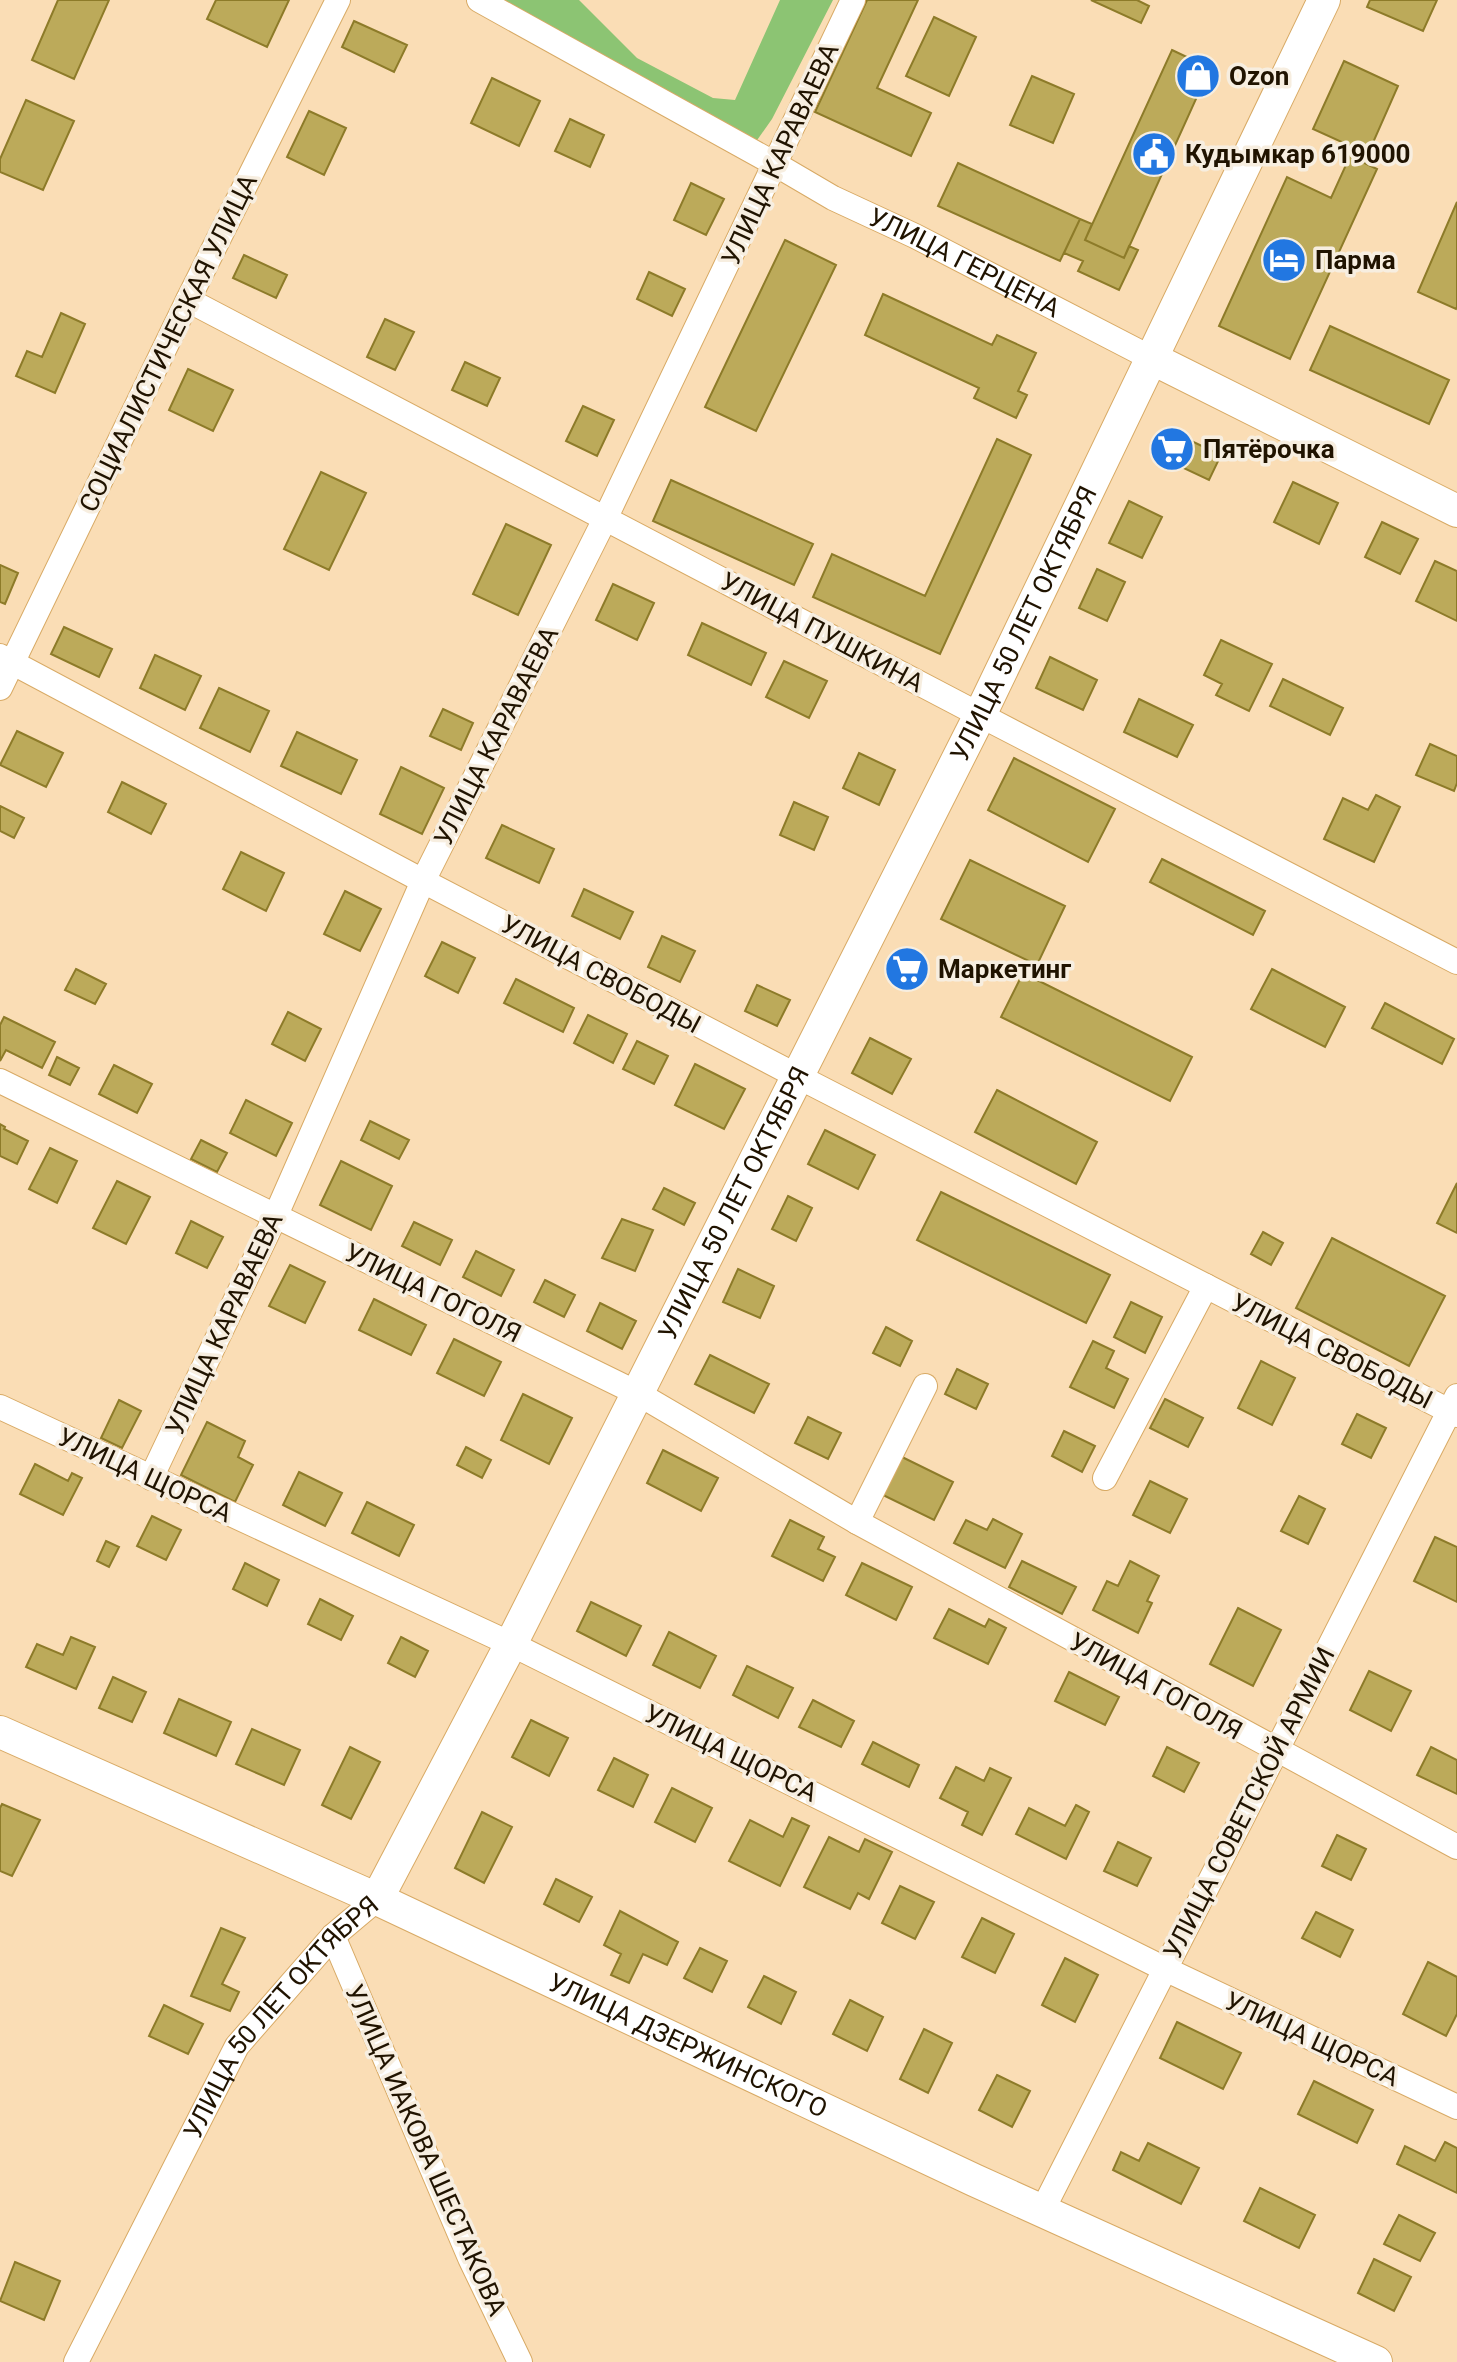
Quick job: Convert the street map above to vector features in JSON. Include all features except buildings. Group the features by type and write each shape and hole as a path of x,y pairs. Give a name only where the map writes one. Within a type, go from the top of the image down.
{"street":[{"name":"СОЦИАЛИСТИЧЕСКАЯ УЛИЦА","path":"0,688 6,658 338,0"},
{"name":"УЛИЦА ГЕРЦЕНА","path":"479,0 833,198 915,236 1457,511"},
{"name":"УЛИЦА КАРАВАЕВА","path":"151,1478 276,1215 423,881 605,519 853,0"},
{"name":"УЛИЦА 50 ЛЕТ ОКТЯБРЯ","path":"76,2362 237,2046 333,1936 377,1899 511,1644 980,715 1324,0"},
{"name":"УЛИЦА ПУШКИНА","path":"188,300 1457,962"},
{"name":"УЛИЦА СВОБОДЫ","path":"6,658 797,1076 1206,1286 1454,1407"},
{"name":"УЛИЦА ГОГОЛЯ","path":"0,1081 637,1393 857,1522 1457,1847"},
{"name":"УЛИЦА СВОБОДЫ","path":"1105,1478 1206,1286"},
{"path":"857,1522 925,1386"},
{"name":"УЛИЦА ЩОРСА","path":"0,1407 511,1644 1165,1969 1457,2107"},
{"name":"УЛИЦА СОВЕТСКОЙ АРМИИ","path":"1042,2211 1454,1407"},
{"name":"УЛИЦА ДЗЕРЖИНСКОГО","path":"0,1732 377,1899 1042,2211 1376,2362"},
{"name":"УЛИЦА ИАКОВА ШЕСТАКОВА","path":"333,1936 470,2258 520,2362"}],"green space":[{"path":"487,0 579,0 637,58 713,98 735,100 780,0 833,0 772,119 753,146"}],"place":[{"name":"Ozon","path":"1198,76"},
{"name":"Кудымкар 619000","path":"1154,154"},
{"name":"Парма","path":"1284,260"},
{"name":"Пятёрочка","path":"1172,449"},
{"name":"Маркетинг","path":"907,969"}]}
